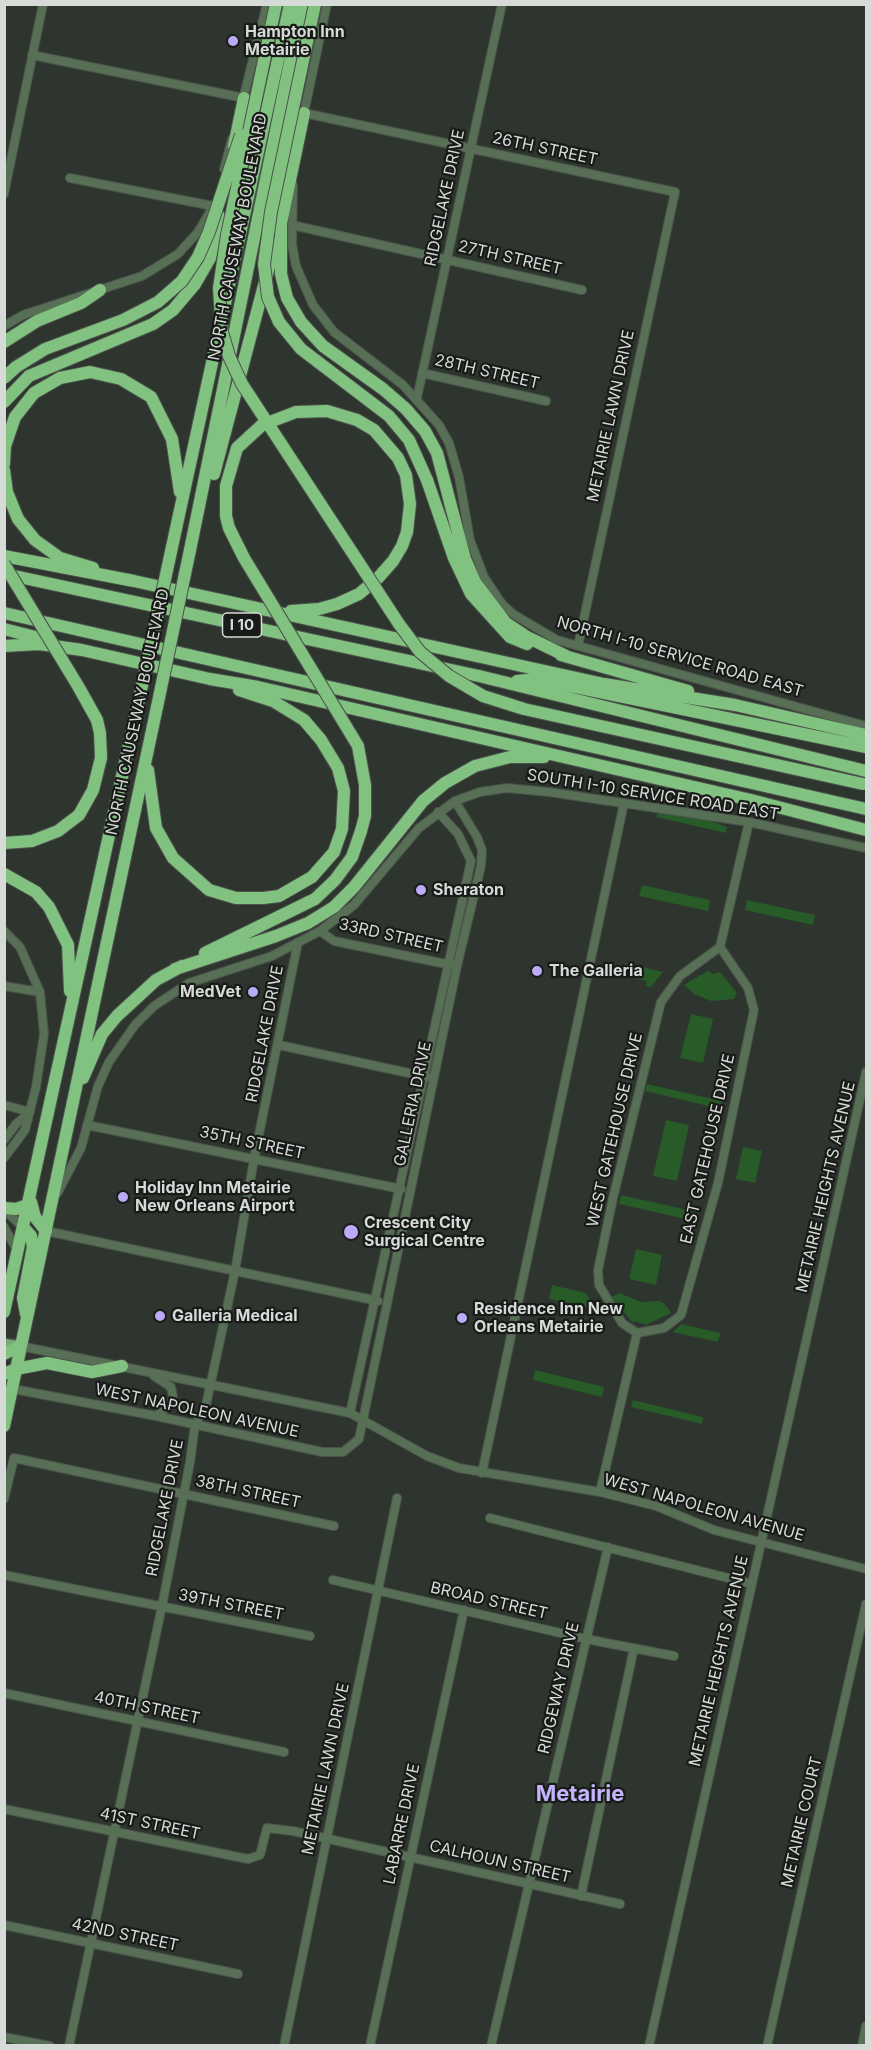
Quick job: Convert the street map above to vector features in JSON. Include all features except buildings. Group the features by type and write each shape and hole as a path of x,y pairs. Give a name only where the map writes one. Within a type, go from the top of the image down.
{"highway":[{"path":"253,168 264,87 268,4"},
{"path":"276,4 227,234 219,288 222,332 229,356 242,384 399,624 420,652 449,676 483,696 524,709 865,784"},
{"path":"315,4 271,212 264,264 268,297 279,322 301,349 389,416 409,440 427,480 454,558 471,594 510,637 536,648 735,705 867,735"},
{"name":"NORTH CAUSEWAY BOULEVARD","path":"4,1312 102,874 253,168 295,9"},
{"name":"NORTH CAUSEWAY BOULEVARD","path":"4,1426 10,1371 20,1346 27,1318 200,505 295,9"},
{"path":"4,378 16,367 45,349 123,320 158,302 182,281 198,257 209,232 259,83"},
{"path":"4,402 29,376 153,324 173,310 195,284 210,258 244,98"},
{"path":"304,113 295,157 281,274 287,298 302,322 323,346 383,388 406,409 424,431 437,453 465,559 475,582 506,623 527,637 566,656"},
{"path":"200,505 211,483 286,223"},
{"path":"4,342 37,321 81,303 100,290"},
{"path":"4,464 5,446 15,417 34,393 60,378 90,372 121,379 151,397 165,420 175,452 181,501"},
{"path":"75,1099 102,1034 135,997 175,969 315,899 335,880 351,857 364,816 365,785 358,746 244,558 229,528 226,516 226,486 237,448 262,424 296,412 327,411 357,420 374,430 398,458 406,475 410,504 407,532 393,561 359,594 319,609 275,614"},
{"path":"4,471 7,492 18,519 35,540 60,558 134,581"},
{"path":"4,556 134,581 275,614 604,684 735,705"},
{"path":"4,564 78,686 100,733 101,758 93,790 78,815 58,831 32,841 4,843"},
{"name":"I 10","path":"4,574 507,682 867,771"},
{"name":"I 10","path":"4,613 867,809"},
{"path":"4,629 210,680 258,687 514,744 578,762 751,800 867,830"},
{"path":"4,646 39,644 82,650"},
{"path":"147,751 149,792 156,828 173,858 209,890 236,898 279,896 312,877 328,861 334,852 342,829 344,791 338,768 321,740 304,720 273,701 210,680"},
{"path":"507,682 537,680 753,722 867,747"},
{"path":"175,969 276,936 308,923 334,907 354,886 423,801 445,783 475,766 510,757 544,757 578,762"},
{"path":"4,874 36,892 49,906 68,945 71,976 66,1034"},
{"path":"4,1209 16,1209 29,1200 33,1213 46,1231"},
{"path":"24,1228 31,1236 33,1247 23,1298 27,1318"},
{"path":"4,1354 20,1346"},
{"path":"10,1371 46,1363 92,1372 122,1366"}],"main road":[{"name":"WEST NAPOLEON AVENUE","path":"4,1344 20,1346"}],"street":[{"path":"4,194 43,4"},
{"name":"NORTH CAUSEWAY BOULEVARD","path":"4,326 22,315 142,276 178,254 206,222 213,206 244,98 268,4"},
{"path":"304,113 327,4"},
{"name":"RIDGELAKE DRIVE","path":"417,398 502,4"},
{"path":"32,55 244,98"},
{"name":"26TH STREET","path":"304,113 675,192"},
{"path":"70,178 213,206"},
{"name":"METAIRIE LAWN DRIVE","path":"578,646 675,192"},
{"name":"27TH STREET","path":"286,223 582,290"},
{"name":"NORTH I-10 SERVICE ROAD EAST","path":"286,223 296,266 319,316 334,332 417,398 439,425 449,443 462,489 470,540 484,577 502,604 513,614 557,640 867,726"},
{"name":"28TH STREET","path":"422,373 546,401"},
{"name":"SOUTH I-10 SERVICE ROAD EAST","path":"52,1202 81,1148 98,1086 109,1062 135,1025 154,1006 189,983 272,956 320,931 354,905 419,828 455,801 480,792 507,788 749,822 867,848"},
{"name":"GALLERIA DRIVE","path":"364,1419 386,1303 482,850 455,801"},
{"path":"482,1473 624,803"},
{"name":"GALLERIA DRIVE","path":"350,1413 471,861 458,834 438,812"},
{"path":"720,948 749,822"},
{"name":"33RD STREET","path":"320,931 334,941 458,966"},
{"path":"4,932 20,948 40,992 44,1034 25,1130 4,1158"},
{"name":"RIDGELAKE DRIVE","path":"69,2046 162,1606 195,1425 202,1415 210,1386 235,1270 254,1159 279,1045 298,942"},
{"name":"WEST GATEHOUSE DRIVE","path":"637,1334 622,1323 599,1285 598,1270 613,1198 661,1002 680,976 720,948"},
{"name":"EAST GATEHOUSE DRIVE","path":"637,1334 664,1328 681,1314 718,1183 754,1010 748,988 720,948"},
{"path":"4,987 40,992"},
{"path":"279,1045 434,1078"},
{"name":"METAIRIE HEIGHTS AVENUE","path":"649,2046 867,1072"},
{"path":"4,1105 30,1112"},
{"path":"4,1140 30,1112"},
{"name":"35TH STREET","path":"87,1125 410,1191"},
{"path":"4,1209 24,1228"},
{"path":"4,1227 18,1252"},
{"path":"46,1231 386,1303"},
{"path":"600,1492 637,1334"},
{"name":"WEST NAPOLEON AVENUE","path":"20,1346 350,1413 427,1456 459,1468 600,1492 656,1506 714,1530 867,1569"},
{"path":"138,1370 159,1379 171,1388 173,1397 171,1404 156,1416"},
{"name":"WEST NAPOLEON AVENUE","path":"9,1388 156,1416 322,1452 343,1452 359,1439 364,1419"},
{"name":"38TH STREET","path":"4,1499 14,1458 334,1526"},
{"name":"METAIRIE LAWN DRIVE","path":"284,2046 397,1498"},
{"path":"490,1518 752,1584"},
{"name":"RIDGEWAY DRIVE","path":"491,2046 608,1547"},
{"name":"39TH STREET","path":"4,1575 310,1636"},
{"name":"BROAD STREET","path":"333,1580 586,1639 674,1656"},
{"name":"METAIRIE COURT","path":"767,2046 867,1604"},
{"name":"LABARRE DRIVE","path":"370,2046 464,1610"},
{"path":"581,1896 634,1648"},
{"name":"40TH STREET","path":"4,1693 284,1752"},
{"name":"41ST STREET","path":"4,1809 253,1859 262,1852 267,1827"},
{"name":"CALHOUN STREET","path":"267,1827 620,1905"},
{"name":"42ND STREET","path":"4,1925 238,1974"},
{"path":"862,2046 867,2026"},
{"path":"4,2037 50,2046"}],"green space":[{"path":"658,811 708,820 727,827 726,833 656,817"},
{"path":"642,885 710,900 708,911 639,896"},
{"path":"747,900 815,915 813,925 745,910"},
{"path":"625,963 663,972 651,987 646,986 647,981 622,975"},
{"path":"709,970 712,974 720,972 737,993 734,999 711,1001 694,994 684,985"},
{"path":"691,1014 713,1019 703,1063 680,1058"},
{"path":"647,1084 722,1101 721,1109 645,1091"},
{"path":"666,1120 689,1125 677,1181 653,1176"},
{"path":"743,1147 762,1151 755,1183 736,1179"},
{"path":"621,1195 697,1212 695,1221 619,1204"},
{"path":"636,1249 662,1255 656,1285 629,1279"},
{"path":"552,1285 586,1293 596,1310 549,1299"},
{"path":"619,1293 642,1302 659,1301 665,1304 671,1313 646,1325 634,1321 633,1323 611,1297"},
{"path":"681,1324 720,1333 718,1342 673,1332"},
{"path":"535,1370 604,1387 602,1397 533,1380"},
{"path":"633,1400 703,1417 702,1424 631,1407"}],"place":[{"name":"Hampton Inn Metairie","path":"233,41"},
{"name":"Sheraton","path":"421,890"},
{"name":"The Galleria","path":"537,971"},
{"name":"MedVet","path":"253,992"},
{"name":"Holiday Inn Metairie New Orleans Airport","path":"123,1197"},
{"name":"Crescent City Surgical Centre","path":"351,1232"},
{"name":"Galleria Medical","path":"160,1316"},
{"name":"Residence Inn New Orleans Metairie","path":"462,1318"}],"district":[{"name":"Metairie","path":"580,1794"}]}
